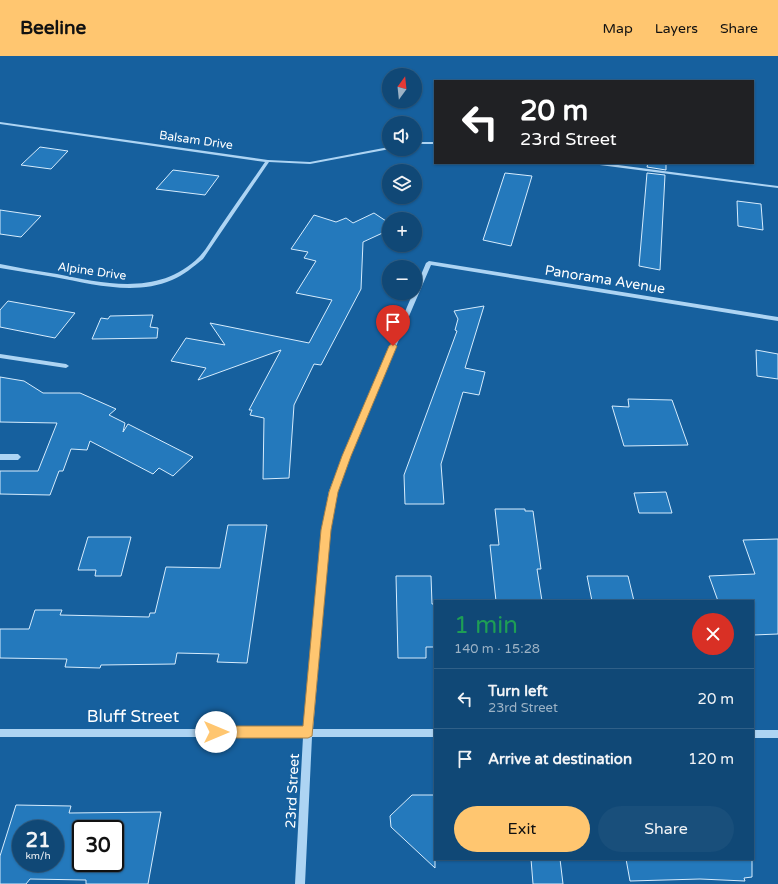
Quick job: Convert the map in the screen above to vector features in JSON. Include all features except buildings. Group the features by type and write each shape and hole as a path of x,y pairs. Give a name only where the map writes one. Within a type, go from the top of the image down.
{"street":[{"name":"Balsam Drive","path":"0,123 268,161 310,163 382,149"},
{"path":"422,143 434,142"},
{"name":"Alpine Drive","path":"0,266 120,287 150,285 168,280 189,269 201,258 268,161"},
{"path":"600,164 778,187"},
{"name":"Panorama Avenue","path":"429,263 778,319"},
{"name":"23rd Street","path":"300,884 308,732 326,530 334,492 346,456 429,263"},
{"path":"0,356 66,366"},
{"path":"0,457 18,457"},
{"name":"Bluff Street","path":"0,733 434,733"},
{"path":"754,734 778,734"}],"route":[{"path":"216,732 308,732 326,530 334,492 346,456 393,346"}]}
